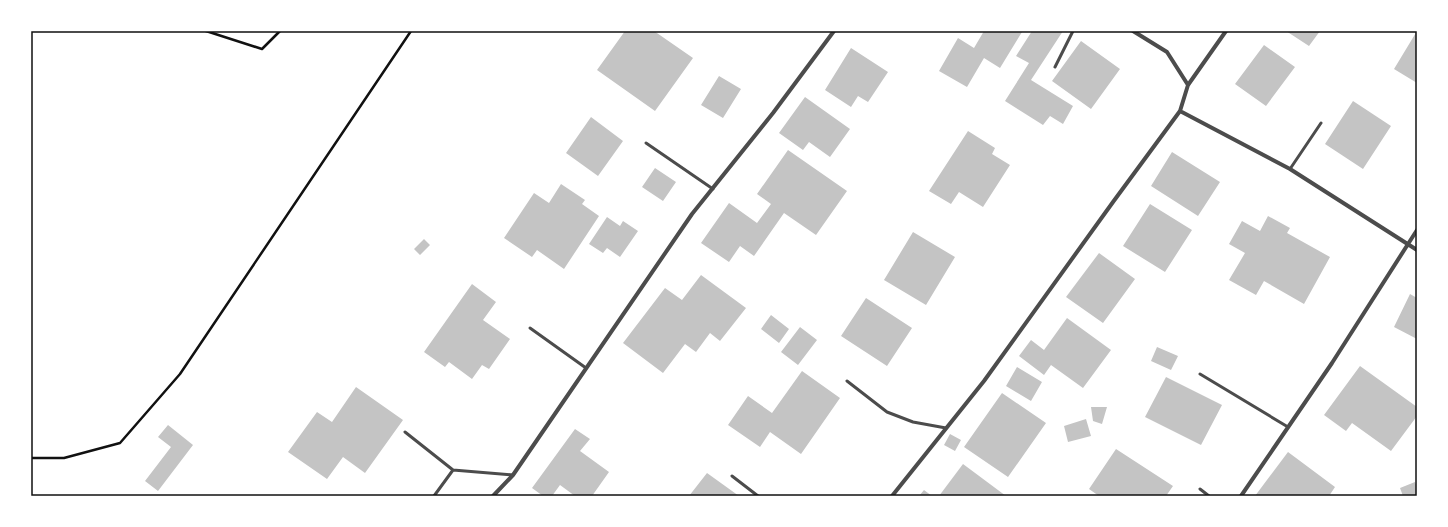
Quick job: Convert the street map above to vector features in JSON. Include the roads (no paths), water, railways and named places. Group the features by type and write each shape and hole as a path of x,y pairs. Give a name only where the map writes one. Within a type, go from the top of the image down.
{"street":[{"path":"493,496 513,475 712,188 773,113 834,31"},
{"path":"1133,31 1167,52 1188,85"},
{"path":"892,496 984,381 1180,111 1188,85 1226,31"},
{"path":"1180,111 1290,169 1417,250"},
{"path":"1241,496 1332,363 1417,230"}],"lane":[{"path":"1055,67 1074,31"},
{"path":"1290,169 1321,123"},
{"path":"646,143 712,188"},
{"path":"530,328 586,368"},
{"path":"1200,374 1288,427"},
{"path":"846,381 887,412 913,422 946,428"},
{"path":"405,432 453,470 513,475"},
{"path":"434,496 453,470"},
{"path":"732,476 758,496"},
{"path":"1200,489 1209,496"}]}
